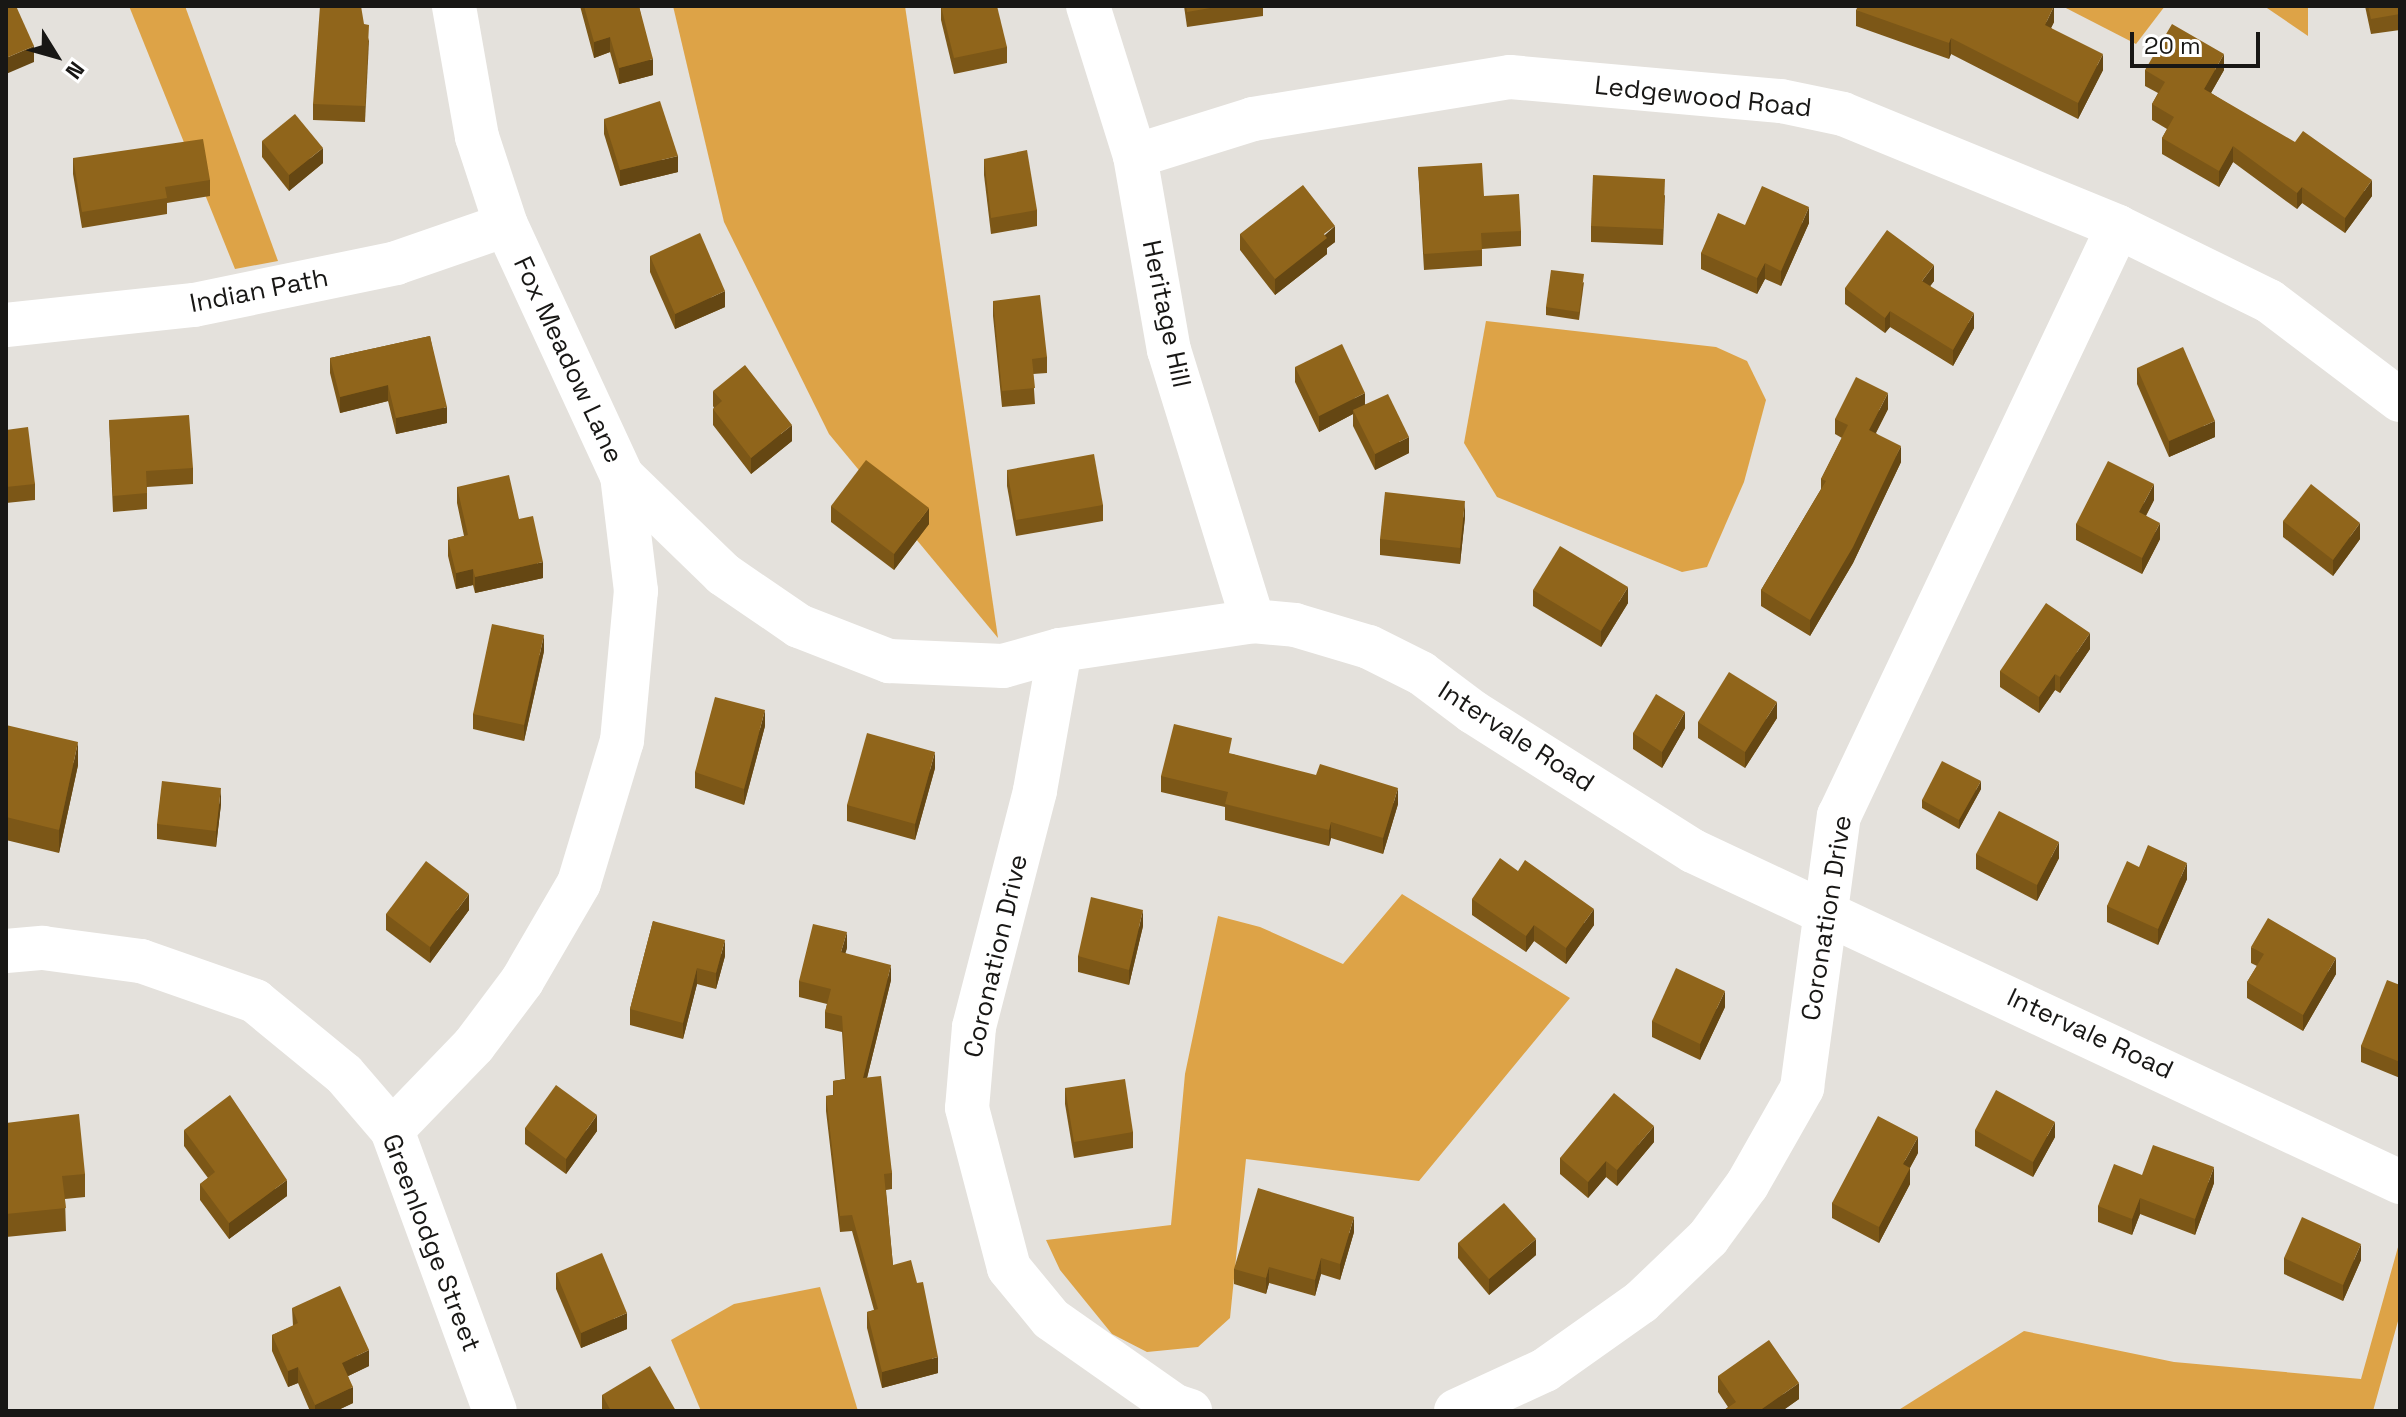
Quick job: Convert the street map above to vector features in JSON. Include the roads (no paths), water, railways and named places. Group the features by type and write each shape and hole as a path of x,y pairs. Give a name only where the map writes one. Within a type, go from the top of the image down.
{"street":[{"name":"Fox Meadow Lane","path":"392,1130 474,1045 522,981 579,883 603,814 622,741 636,591 622,476 506,225 477,137 454,6"},
{"name":"Heritage Hill","path":"1088,6 1135,156 1169,350 1253,621"},
{"name":"Ledgewood Road","path":"1135,156 1253,119 1510,77 1781,101 1843,114 2118,227 2269,301 2400,400"},
{"name":"Indian Path","path":"6,324 194,305 396,263 506,225"},
{"name":"Coronation Drive","path":"1456,1411 1545,1370 1641,1302 1708,1238 1739,1196 1802,1088 1839,816 2118,227"},
{"name":"Intervale Road","path":"622,476 723,574 799,626 889,661 1003,666 1060,650 1253,621 1295,625 1369,647 1421,673 1473,712 1693,851 2400,1182"},
{"name":"Coronation Drive","path":"1060,650 1035,791 974,1027 967,1108 1009,1268 1051,1319 1175,1406 1190,1411"},
{"name":"Greenlodge Street","path":"6,951 43,948 141,961 255,1001 344,1074 392,1130 495,1411"}]}
